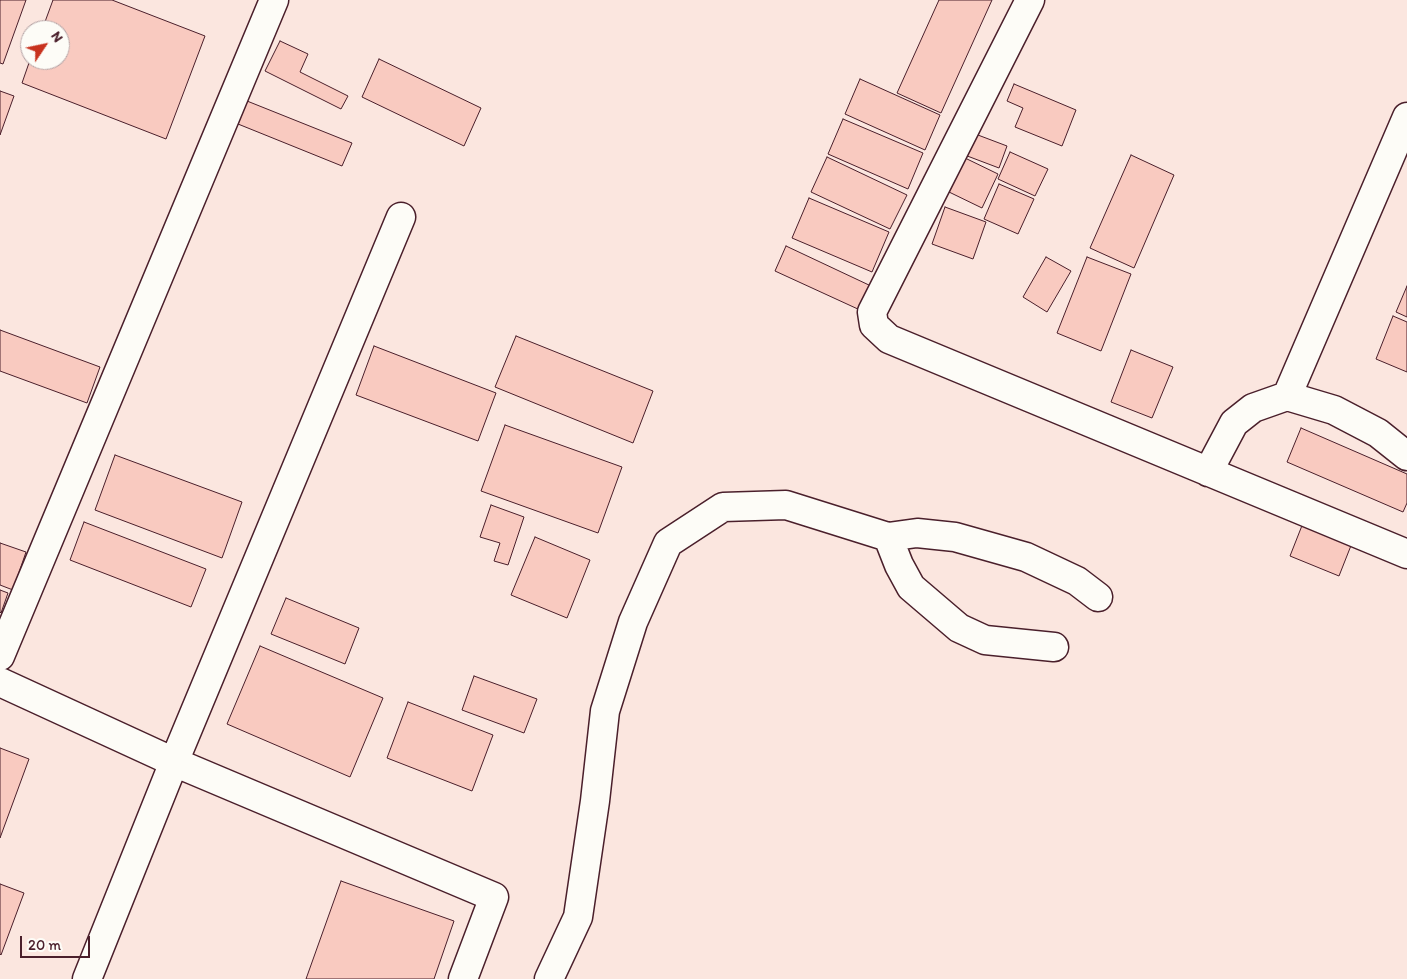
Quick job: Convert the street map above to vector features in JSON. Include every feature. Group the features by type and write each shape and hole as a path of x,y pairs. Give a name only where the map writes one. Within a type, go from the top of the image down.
{"street":[{"path":"0,656 274,0"},
{"path":"1030,0 872,312 874,326 889,339 1407,554"},
{"path":"1286,396 1407,117"},
{"path":"87,979 174,762 401,218"},
{"path":"1208,472 1234,423 1253,408 1286,396 1334,410 1378,433 1407,456"},
{"path":"549,979 578,917 596,801 605,710 634,622 668,543 723,507 786,505 888,538 917,533 955,537 1026,557 1077,581 1098,597"},
{"path":"888,538 899,565 911,587 959,628 984,640 1054,647"},
{"path":"0,682 174,762 494,897 463,979"}],"shaded area":[{"path":"0,0 1407,0 1407,979 0,979"}],"building":[{"path":"0,0 26,0 3,64 0,63"},
{"path":"53,0 112,0 205,36 166,139 22,83 27,70 70,70 70,20 46,20"},
{"path":"939,0 992,0 941,113 897,93"},
{"path":"280,41 308,54 300,72 348,96 341,109 265,71"},
{"path":"379,59 481,108 464,146 362,97"},
{"path":"860,79 940,115 925,150 845,114"},
{"path":"1014,84 1076,110 1062,146 1015,127 1023,108 1007,101"},
{"path":"0,91 14,96 0,135"},
{"path":"247,101 352,143 342,166 238,124"},
{"path":"843,119 923,153 908,189 828,154"},
{"path":"970,132 1007,146 999,168 962,154"},
{"path":"1010,152 1048,169 1035,196 998,179"},
{"path":"1131,155 1174,175 1134,268 1090,248"},
{"path":"827,157 907,195 890,229 811,192"},
{"path":"965,158 998,174 982,208 949,192"},
{"path":"999,184 1034,199 1018,234 984,219"},
{"path":"809,198 889,232 872,272 792,238"},
{"path":"945,207 986,222 973,259 932,244"},
{"path":"786,246 871,286 860,310 775,271"},
{"path":"1046,257 1071,271 1047,312 1023,297"},
{"path":"1087,257 1131,274 1101,351 1057,333"},
{"path":"1407,286 1407,317 1396,312"},
{"path":"1393,316 1407,322 1407,372 1376,359"},
{"path":"0,330 100,367 87,403 0,371"},
{"path":"516,336 653,391 633,443 495,387"},
{"path":"374,346 496,393 478,441 356,395"},
{"path":"1131,350 1173,367 1152,418 1111,402"},
{"path":"505,425 622,467 598,533 481,491"},
{"path":"1301,428 1407,474 1407,503 1403,512 1287,462"},
{"path":"115,455 242,502 222,558 95,510"},
{"path":"491,505 524,517 508,565 494,561 500,543 480,537"},
{"path":"84,522 206,569 191,607 70,560"},
{"path":"1303,523 1352,543 1339,576 1290,556"},
{"path":"535,537 590,560 567,618 511,595"},
{"path":"0,543 26,552 13,590 0,585"},
{"path":"0,590 8,593 1,613 0,612"},
{"path":"286,598 359,628 345,664 271,634"},
{"path":"260,646 383,698 350,777 227,724"},
{"path":"474,676 537,699 524,733 462,710"},
{"path":"408,702 493,735 472,791 387,758"},
{"path":"0,748 29,759 0,838"},
{"path":"341,881 454,921 434,979 306,979"},
{"path":"0,884 24,893 1,955 0,954"}]}
